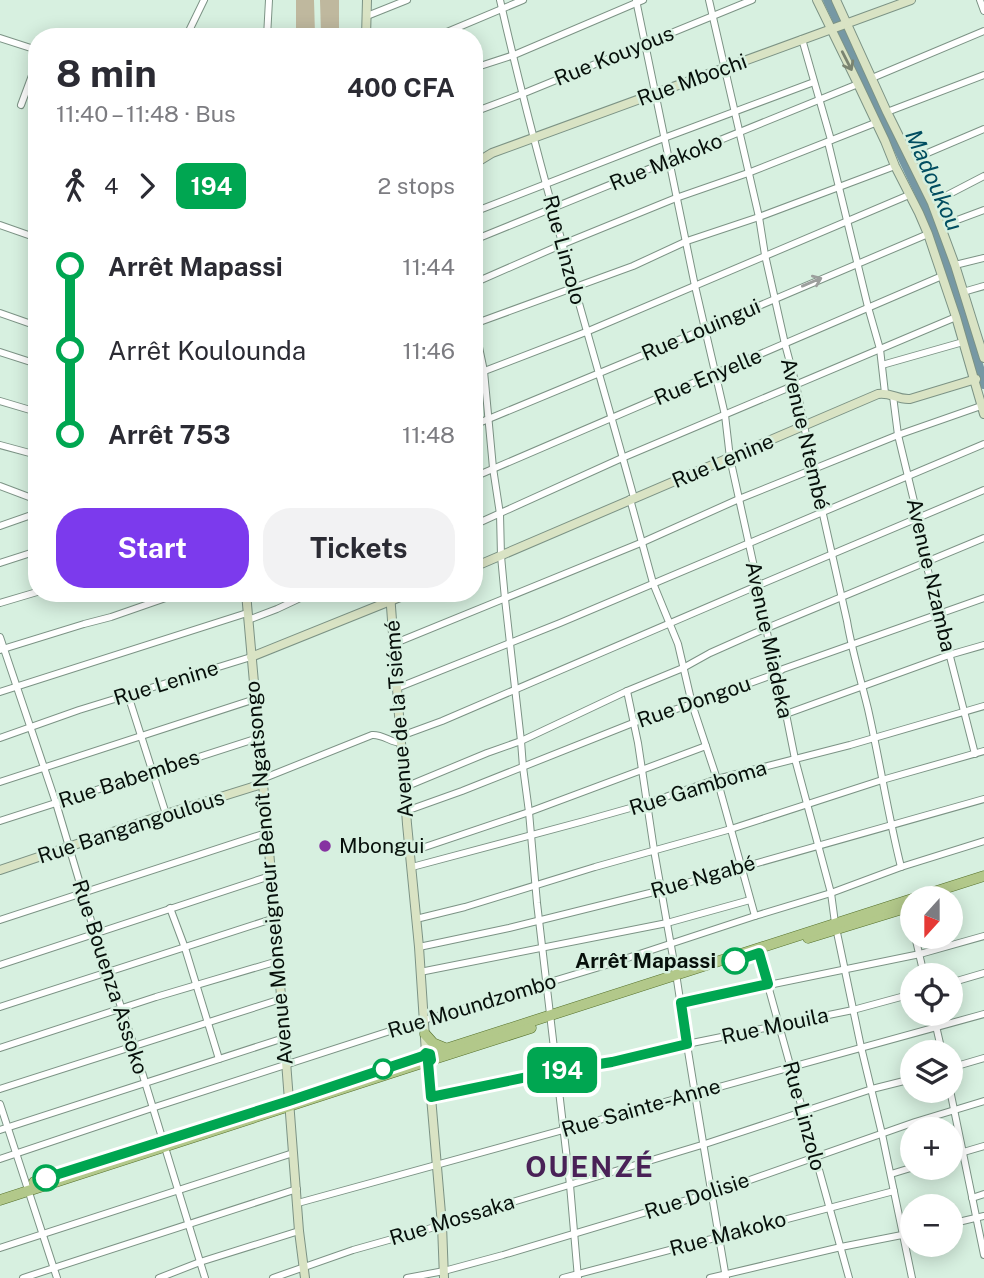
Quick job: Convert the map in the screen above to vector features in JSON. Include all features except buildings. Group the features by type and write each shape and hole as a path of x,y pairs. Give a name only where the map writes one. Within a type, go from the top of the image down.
{"main road":[{"path":"366,28 367,0"},
{"path":"817,0 839,26 872,78 932,203 980,332 984,358"},
{"path":"835,0 839,26 859,84 928,234 962,342 978,379 983,410"},
{"name":"Rue Mbochi","path":"483,158 534,137 911,0"},
{"name":"Rue Lenine","path":"483,563 878,394 910,399 978,379"},
{"name":"Avenue Monseigneur Benoît Ngatsongo","path":"247,602 305,1278"},
{"name":"Rue Lenine","path":"251,657 378,602"},
{"name":"Avenue de la Tsiémé","path":"390,602 444,1275"},
{"name":"Rue Bangangoulous","path":"0,870 262,782"},
{"path":"956,886 984,876"},
{"path":"963,890 984,883"},
{"path":"0,1193 27,1187 289,1104 900,906"},
{"path":"677,977 759,953 836,926"},
{"path":"427,1058 446,1048 550,1018"},
{"path":"425,1034 433,1043 446,1048"},
{"path":"0,1200 27,1187"}],"street":[{"path":"190,28 204,0"},
{"path":"267,28 269,0"},
{"path":"367,16 407,0"},
{"name":"Rue Linzolo","path":"500,0 653,583 678,644 692,704 717,779 755,916"},
{"path":"456,28 523,0"},
{"name":"Avenue Ntembé","path":"709,0 901,867"},
{"name":"Rue Kouyous","path":"483,108 752,0"},
{"path":"980,0 984,11"},
{"path":"483,65 514,55 638,1"},
{"name":"Avenue Miadeka","path":"638,1 644,44 725,415 730,458 775,674 831,894 853,1010 900,1217"},
{"path":"872,78 984,31"},
{"path":"0,38 28,47"},
{"name":"Avenue Nzamba","path":"802,40 820,100 838,187 880,349 926,563 975,754"},
{"path":"887,112 984,75"},
{"path":"483,208 814,82"},
{"name":"Rue Makoko","path":"483,236 859,84"},
{"path":"21,105 28,86"},
{"path":"483,280 676,198 875,123"},
{"path":"911,160 984,129"},
{"path":"483,320 633,266 687,241 895,166"},
{"path":"932,203 984,177"},
{"path":"484,371 586,332 909,195"},
{"path":"941,226 984,211"},
{"path":"0,225 28,235"},
{"name":"Rue Louingui","path":"483,421 928,234"},
{"path":"955,265 984,258"},
{"name":"Rue Enyelle","path":"483,473 942,276"},
{"path":"963,292 984,286"},
{"path":"0,313 28,323"},
{"path":"483,521 622,458 956,317"},
{"path":"882,365 962,342"},
{"path":"0,352 28,361"},
{"path":"483,366 500,514 505,598 578,1276"},
{"path":"0,401 28,409"},
{"path":"393,643 898,435 983,410"},
{"path":"397,688 984,444"},
{"path":"0,445 28,453"},
{"path":"0,486 28,497"},
{"path":"262,782 372,735 381,735 391,742 402,740 984,490"},
{"path":"0,526 28,516"},
{"path":"405,787 522,741 627,691 683,668 710,653 984,538"},
{"path":"0,563 28,554"},
{"path":"0,603 28,595"},
{"name":"Rue Dongou","path":"406,811 633,723 984,598"},
{"path":"2,649 154,602"},
{"path":"0,692 286,602"},
{"name":"Rue Bouenza Assoko","path":"0,637 57,803 95,934 134,1046 205,1278"},
{"path":"786,714 984,645"},
{"name":"Rue Lenine","path":"0,738 79,710 251,657"},
{"path":"627,691 726,1276"},
{"path":"128,695 166,814"},
{"path":"0,782 255,699"},
{"name":"Rue Gamboma","path":"412,867 531,836 648,803 717,779 873,739 984,706"},
{"name":"Rue Babembes","path":"0,821 258,738"},
{"path":"410,852 529,812 706,746"},
{"path":"416,919 731,829 882,780 984,751"},
{"name":"Rue Ngabé","path":"419,947 662,890 984,799"},
{"path":"0,920 267,833"},
{"name":"Rue Moundzombo","path":"0,1159 424,1020 831,894 901,867 984,841"},
{"path":"0,965 270,876"},
{"path":"420,972 667,923 750,900"},
{"path":"170,908 219,1059"},
{"path":"0,1007 275,918"},
{"path":"681,1003 920,954 984,936"},
{"path":"919,949 922,963"},
{"name":"Rue Linzolo","path":"759,953 849,1278"},
{"path":"0,1048 278,961"},
{"path":"963,979 984,973"},
{"name":"Rue Mouila","path":"431,1097 612,1062 900,998"},
{"path":"0,1089 281,999"},
{"name":"Rue Sainte-Anne","path":"298,1203 984,1014"},
{"path":"936,1027 939,1040"},
{"path":"4,1129 284,1038"},
{"path":"963,1064 984,1058"},
{"name":"Rue Mossaka","path":"273,1278 353,1250 442,1226 900,1082"},
{"name":"Rue Dolisie","path":"407,1278 444,1275 712,1192 984,1101"},
{"path":"952,1103 955,1117"},
{"path":"0,1104 4,1129 16,1155 58,1278"},
{"path":"984,1146 963,1152 972,1198 980,1217 984,1255"},
{"path":"0,1248 293,1153"},
{"path":"891,1174 900,1171"},
{"path":"23,1278 297,1189"},
{"name":"Rue Makoko","path":"564,1278 894,1191"},
{"path":"972,1198 984,1194"},
{"path":"159,1278 200,1262 299,1231"},
{"path":"710,1278 900,1236"},
{"name":"Avenue Miadeka","path":"908,1257 912,1278"}],"shaded area":[{"path":"296,0 314,0 315,28 296,28"},
{"path":"320,0 339,0 339,28 321,28"}],"waterway":[{"name":"Madoukou","path":"828,0 939,238 984,384"}],"bus line":[{"name":"194","path":"46,1178 335,1086 426,1053 432,1057 428,1062 431,1097 612,1062 687,1044 681,1003 768,984 759,953 735,961"}],"place":[{"name":"Mbongui","path":"325,846"},
{"name":"Arrêt Mapassi","path":"735,961"}],"district":[{"name":"OUENZÉ","path":"590,1167"}]}
